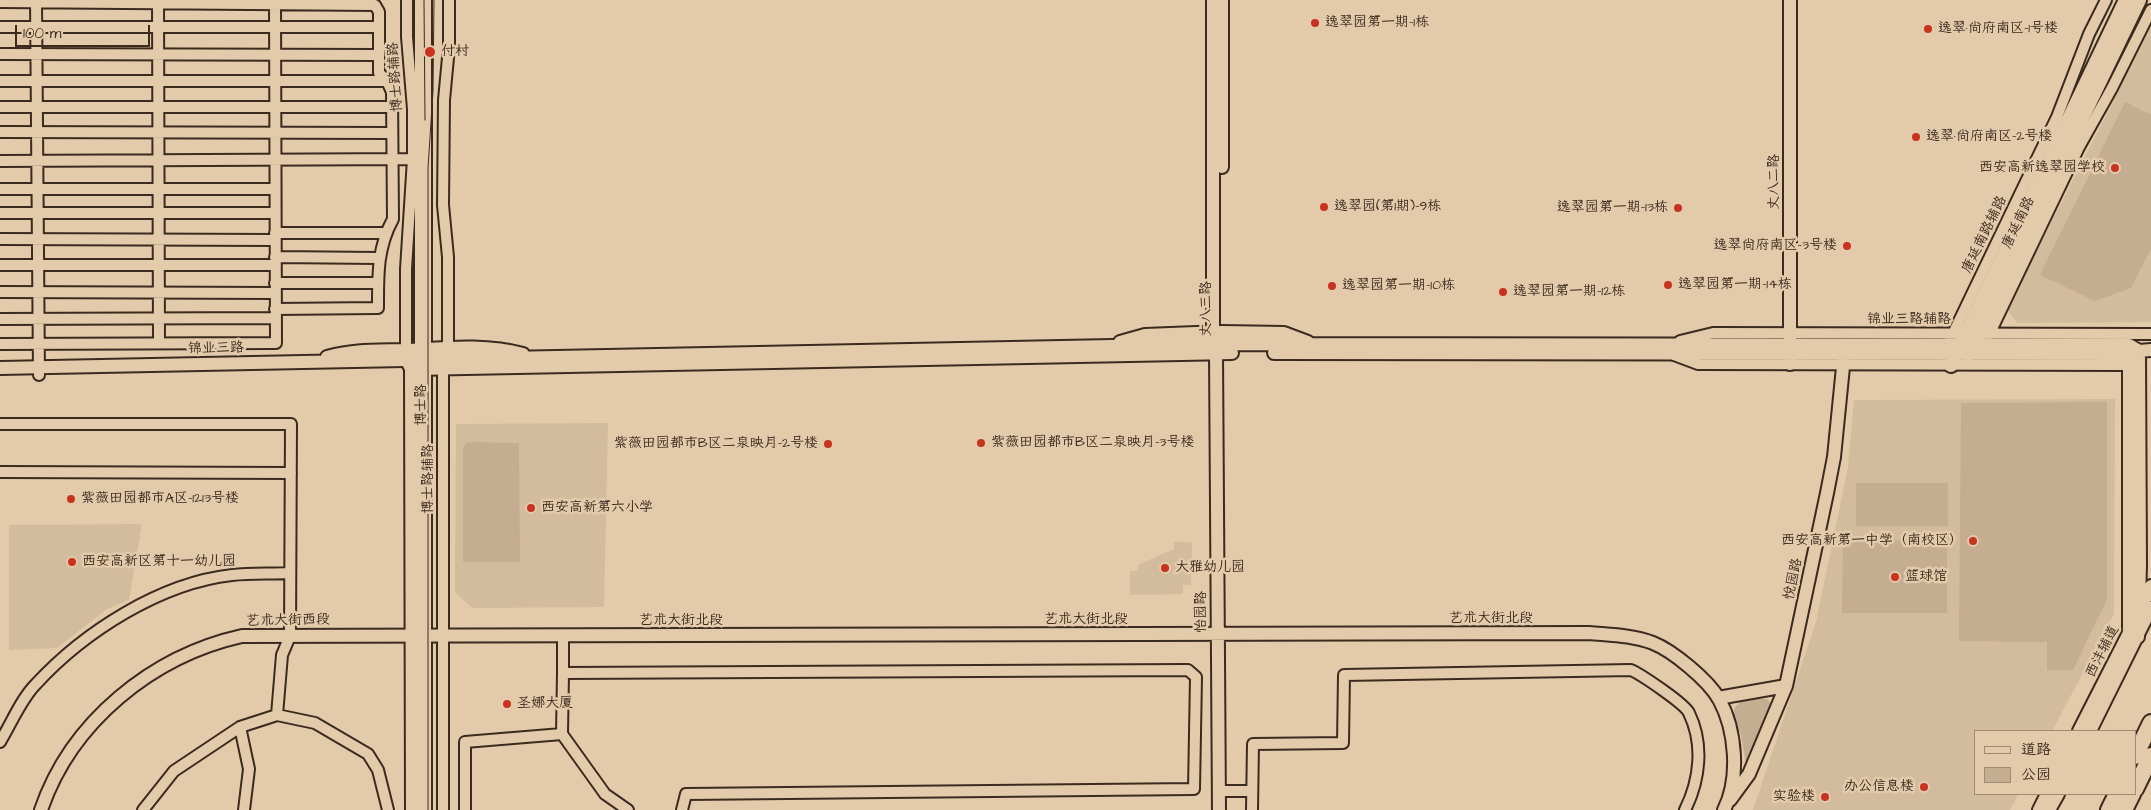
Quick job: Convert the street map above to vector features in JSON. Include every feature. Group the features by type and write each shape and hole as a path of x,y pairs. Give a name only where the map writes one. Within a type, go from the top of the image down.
{"main road":[{"name":"博士路","path":"422,0 427,359 427,635 423,810"},
{"name":"博士路","path":"427,359 432,0"},
{"name":"唐延南路","path":"1966,344 2126,0"},
{"name":"唐延南路","path":"1966,344 2139,0"},
{"name":"博士路","path":"427,635 432,810"},
{"path":"2136,754 2151,723"},
{"path":"2136,787 2151,756"},
{"path":"2109,810 2116,795"},
{"path":"2124,810 2132,795"}],"street":[{"name":"博士路辅路","path":"407,0 407,37 412,109 412,159 406,269 427,359"},
{"path":"427,359 448,257 443,205 444,100 449,47 449,0"},
{"name":"丈八三路","path":"1213,0 1217,341"},
{"name":"丈八三路","path":"1217,341 1222,0"},
{"name":"丈八二路","path":"1782,0 1785,349"},
{"name":"丈八二路","path":"1785,349 1790,0"},
{"name":"唐延南路辅路","path":"1966,344 2089,34 2106,0"},
{"path":"36,1 37,344 39,372"},
{"path":"158,1 160,343"},
{"path":"0,2 158,1 375,5 379,12 379,73 387,81 392,92 393,219 385,233 378,258 378,308 159,317 0,318"},
{"path":"0,344 276,343 275,2"},
{"path":"1966,344 2112,88 2151,10"},
{"path":"0,27 379,27"},
{"path":"0,54 379,55"},
{"path":"0,81 387,81"},
{"path":"0,107 392,107"},
{"path":"0,132 392,133"},
{"path":"0,161 412,159"},
{"path":"0,188 275,189"},
{"path":"0,214 275,213"},
{"path":"0,239 158,239 385,233"},
{"path":"0,266 159,265 378,258"},
{"path":"0,292 159,292 378,283"},
{"name":"锦业三路辅路","path":"1669,349 1713,333 1785,349 1966,344 2151,334"},
{"path":"427,359 1104,347 1145,335 1217,341 1314,344 1785,349 1844,354 1966,344 2136,353"},
{"path":"427,359 1217,341 1669,349"},
{"name":"怡园路","path":"1217,341 1219,810"},
{"path":"1966,344 2136,353"},
{"name":"锦业三路辅路","path":"1966,344 2136,353"},
{"path":"2136,353 2139,614"},
{"path":"2134,635 2136,353"},
{"name":"悦园路","path":"1725,808 1749,774 1786,686 1827,492 1844,354"},
{"name":"锦业三路","path":"0,375 39,372 427,359"},
{"name":"锦业三路","path":"0,368 39,372 427,359"},
{"path":"0,424 291,424 290,636 282,655 277,715"},
{"path":"0,472 291,473"},
{"path":"0,742 34,685 94,632 133,608 179,589 231,575 289,573"},
{"name":"西沣辅道","path":"2090,730 2134,635 2139,614 2151,586"},
{"path":"2134,635 2151,608"},
{"name":"艺术大街北段","path":"427,635 1589,633 1628,636 1653,643 1691,668 1718,698"},
{"path":"411,810 427,635"},
{"path":"427,635 443,810"},
{"name":"艺术大街西段","path":"41,810 63,762 85,732 130,689 176,658 242,636 427,635"},
{"name":"西沣辅道","path":"2080,730 2134,635"},
{"path":"563,636 562,734 605,794 628,810"},
{"path":"563,673 1188,670 1196,677 1194,789 686,794 682,810"},
{"path":"1252,810 1253,744 1343,743 1344,675 1631,670 1642,676 1689,712 1698,743 1699,757 1694,784 1685,810"},
{"path":"1725,808 1734,772 1734,756 1724,712 1718,698 1786,686"},
{"path":"142,810 174,771 240,727 277,715 315,723 368,754 378,770 388,810"},
{"path":"240,727 249,770 244,810"},
{"path":"465,810 465,742 562,734"},
{"path":"1219,790 1252,791"},
{"path":"2039,810 2046,795"},
{"path":"2049,810 2057,795"}],"shaded area":[{"name":"西安高新逸翠园学校","path":"2151,27 2151,322 2017,323 2007,309"},
{"name":"西安高新第一中学（南校区）","path":"2115,399 2114,614 2053,730 1974,730 1974,795 2018,795 2010,810 1753,810 1816,622 1848,467 1854,400"},
{"name":"西安高新第六小学","path":"608,423 604,607 472,608 455,592 456,424"},
{"name":"西安高新区第十一幼儿园","path":"142,524 129,600 107,609 57,648 9,650 9,525"},
{"name":"大雅幼儿园","path":"1174,542 1192,542 1191,585 1183,585 1183,594 1130,595 1130,571 1138,571 1138,565 1174,549"}],"green space":[{"path":"2125,102 2151,115 2151,249 2131,288 2095,301 2040,275"},
{"path":"2107,402 2107,599 2073,670 2047,670 2047,642 1959,641 1961,403"},
{"path":"467,442 519,443 520,562 463,562 463,447"},
{"path":"1856,483 1948,483 1948,526 1856,526"},
{"name":"篮球馆","path":"1947,540 1947,613 1842,613 1843,541"},
{"path":"1750,698 1767,699 1772,704 1746,765 1741,735 1733,714 1735,707 1740,702"}],"tram line":[{"path":"424,0 425,120"},
{"path":"428,810 428,168 433,91 434,0"}],"place":[{"name":"逸翠园第一期-1栋","path":"1315,23"},
{"name":"逸翠·尚府南区-1号楼","path":"1928,29"},
{"name":"付村","path":"430,52"},
{"name":"逸翠·尚府南区-2号楼","path":"1916,137"},
{"name":"西安高新逸翠园学校","path":"2115,168"},
{"name":"逸翠园(第1期)-9栋","path":"1324,207"},
{"name":"逸翠园第一期-13栋","path":"1678,208"},
{"name":"逸翠尚府南区-3号楼","path":"1847,246"},
{"name":"逸翠园第一期-14栋","path":"1668,285"},
{"name":"逸翠园第一期-10栋","path":"1332,286"},
{"name":"逸翠园第一期-12栋","path":"1503,292"},
{"name":"紫薇田园都市B区二泉映月-3号楼","path":"981,443"},
{"name":"紫薇田园都市B区二泉映月-2号楼","path":"828,444"},
{"name":"紫薇田园都市A区-1213号楼","path":"71,499"},
{"name":"西安高新第六小学","path":"531,508"},
{"name":"西安高新第一中学（南校区）","path":"1973,541"},
{"name":"西安高新区第十一幼儿园","path":"72,562"},
{"name":"大雅幼儿园","path":"1165,568"},
{"name":"篮球馆","path":"1895,577"},
{"name":"圣娜大厦","path":"507,704"},
{"name":"办公信息楼","path":"1924,787"},
{"name":"实验楼","path":"1825,797"}]}
